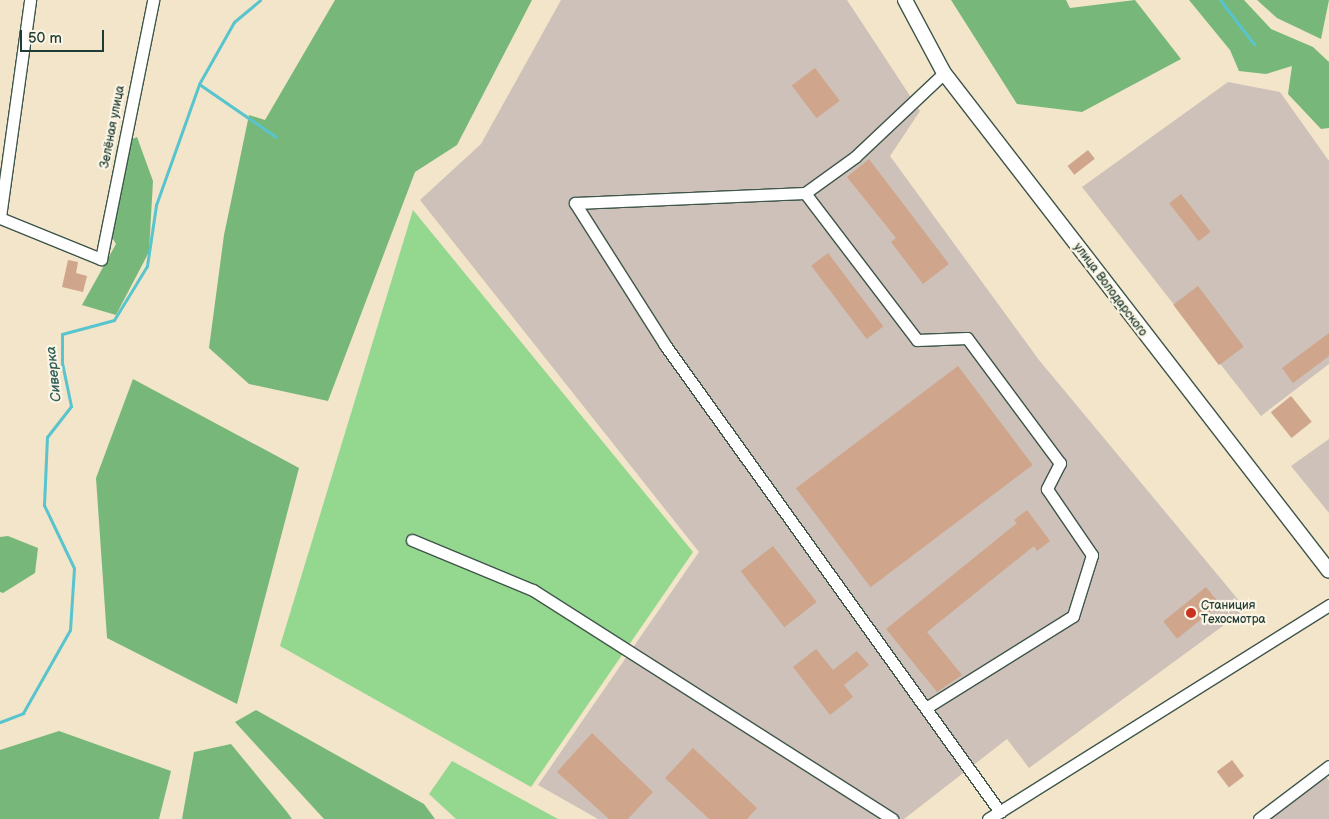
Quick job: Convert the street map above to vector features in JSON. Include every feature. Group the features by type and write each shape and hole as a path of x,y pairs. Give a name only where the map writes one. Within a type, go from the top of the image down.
{"main road":[{"name":"улица Володарского","path":"905,0 944,73 1329,571"}],"street":[{"path":"0,218 30,0"},
{"name":"Зелёная улица","path":"0,218 101,258 153,0"},
{"path":"944,73 854,157 805,193 575,203 666,345 1000,812"},
{"path":"805,193 917,340 967,338 1060,462 1047,489 1092,555 1073,616 926,708"},
{"path":"412,540 533,590 892,819"},
{"path":"988,819 1329,605"},
{"path":"1259,819 1329,766"}],"shaded area":[{"path":"561,0 847,0 920,111 890,156 1039,360 1246,609 1029,768 1007,739 904,819 598,819 538,785 699,552 420,200 481,144"},
{"path":"1228,82 1280,92 1329,161 1329,364 1261,416 1082,187"},
{"path":"1329,439 1329,513 1291,466"},
{"path":"1324,774 1329,781 1329,819 1260,819"}],"green space":[{"path":"335,0 532,0 457,145 415,172 328,401 249,384 209,348 224,235 249,115 265,120"},
{"path":"951,0 1066,0 1070,8 1135,0 1181,59 1082,112 1017,104"},
{"path":"1189,0 1244,0 1271,29 1313,47 1329,62 1329,128 1321,129 1288,94 1292,66 1266,74 1239,71 1230,50"},
{"path":"1257,0 1329,0 1321,39 1277,18"},
{"path":"137,137 153,181 149,252 116,315 82,305 116,244 104,224 117,146"},
{"path":"413,210 693,552 531,787 280,646"},
{"path":"133,379 299,468 237,704 107,638 96,478"},
{"path":"8,536 38,548 35,573 3,593 0,592 0,537"},
{"path":"256,710 424,804 435,819 324,819 235,722"},
{"path":"59,731 171,771 159,819 0,819 0,750"},
{"path":"231,744 292,819 182,819 194,752"},
{"path":"452,761 558,819 456,819 429,794"}],"building":[{"path":"815,68 840,101 817,118 792,85"},
{"path":"1088,150 1095,159 1074,175 1068,166"},
{"path":"869,159 949,264 923,284 891,242 896,238 847,177"},
{"path":"1181,194 1211,232 1199,241 1169,203"},
{"path":"828,253 883,326 867,339 811,266"},
{"path":"68,260 78,262 76,273 87,276 83,292 62,287"},
{"path":"1198,286 1244,347 1219,365 1173,305"},
{"path":"1329,333 1329,356 1293,383 1282,368"},
{"path":"958,366 1033,465 871,587 796,488"},
{"path":"1291,396 1312,422 1292,438 1271,412"},
{"path":"1027,510 1050,541 1037,551 1034,546 927,632 962,675 937,692 886,629 1017,523 1014,520"},
{"path":"773,546 817,602 784,627 741,571"},
{"name":"Станиция Техосмотра","path":"1206,587 1220,604 1177,639 1163,622"},
{"path":"816,649 833,670 857,651 869,665 844,685 853,697 830,715 793,667"},
{"path":"592,733 653,792 628,819 609,819 557,772"},
{"path":"693,748 757,808 747,819 709,819 665,778"},
{"path":"1232,760 1244,776 1229,787 1217,771"}],"waterway":[{"name":"Сиверка","path":"0,722 23,713 70,630 74,568 44,505 47,437 71,406 62,363 62,334 114,320 147,266 156,205 199,84 234,22 260,0"},
{"path":"1220,0 1254,44"},
{"path":"199,84 276,137"}],"place":[{"name":"Станиция Техосмотра","path":"1191,613"}]}
